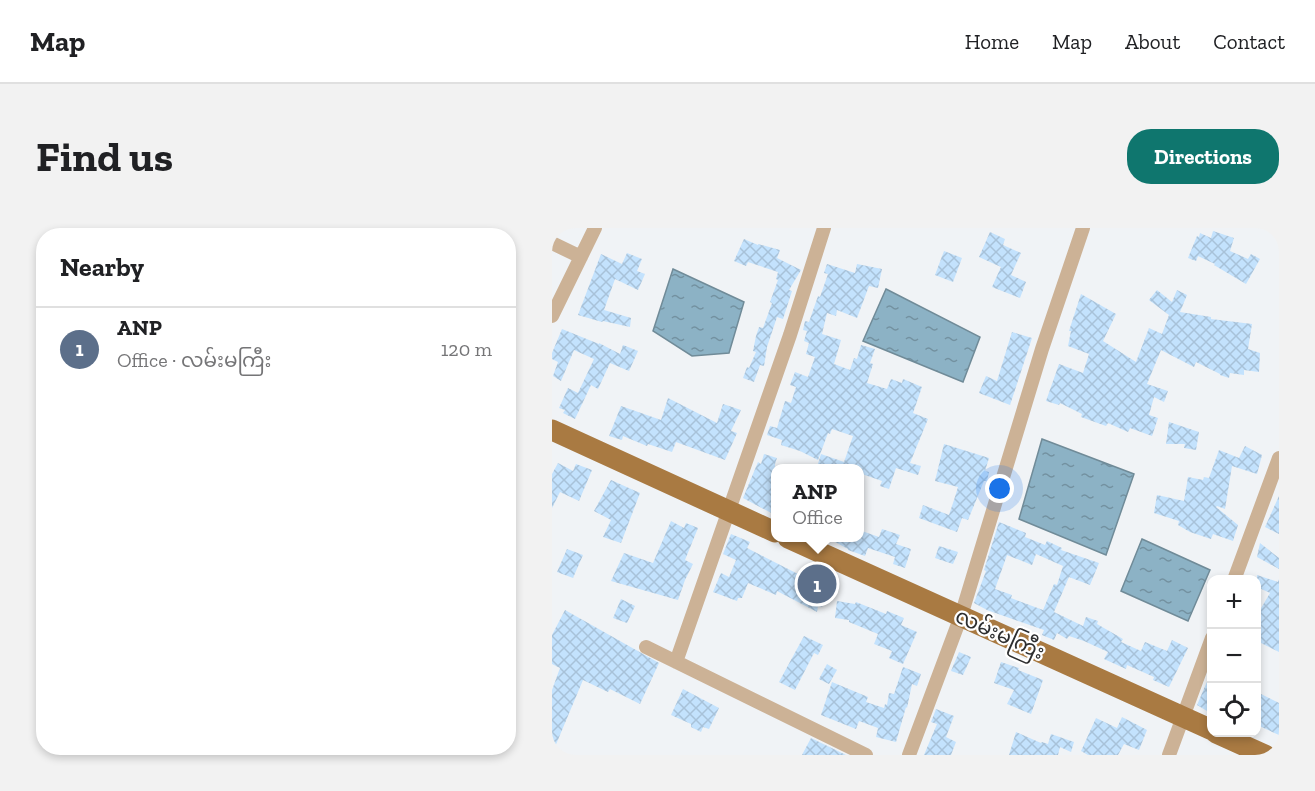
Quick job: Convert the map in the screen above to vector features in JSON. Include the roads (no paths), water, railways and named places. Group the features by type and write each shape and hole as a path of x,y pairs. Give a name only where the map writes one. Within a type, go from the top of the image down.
{"main road":[{"path":"552,430 771,530"},
{"name":"လမ်းမကြီး","path":"799,542 1207,728"},
{"path":"1227,737 1265,755"}],"street":[{"path":"552,316 595,228"},
{"path":"676,662 790,335 824,228"},
{"path":"909,755 960,616 1042,349 1083,228"},
{"path":"552,243 581,256"},
{"path":"1235,575 1279,458"},
{"path":"646,647 866,755"},
{"path":"1168,755 1207,651"}],"water":[{"path":"673,269 744,302 729,353 692,356 653,331"},
{"path":"886,289 980,337 963,382 863,341"},
{"path":"1042,439 1134,474 1106,555 1019,519"},
{"path":"1142,539 1210,570 1188,621 1121,591"}],"place":[{"name":"ANP","path":"817,584"}]}
